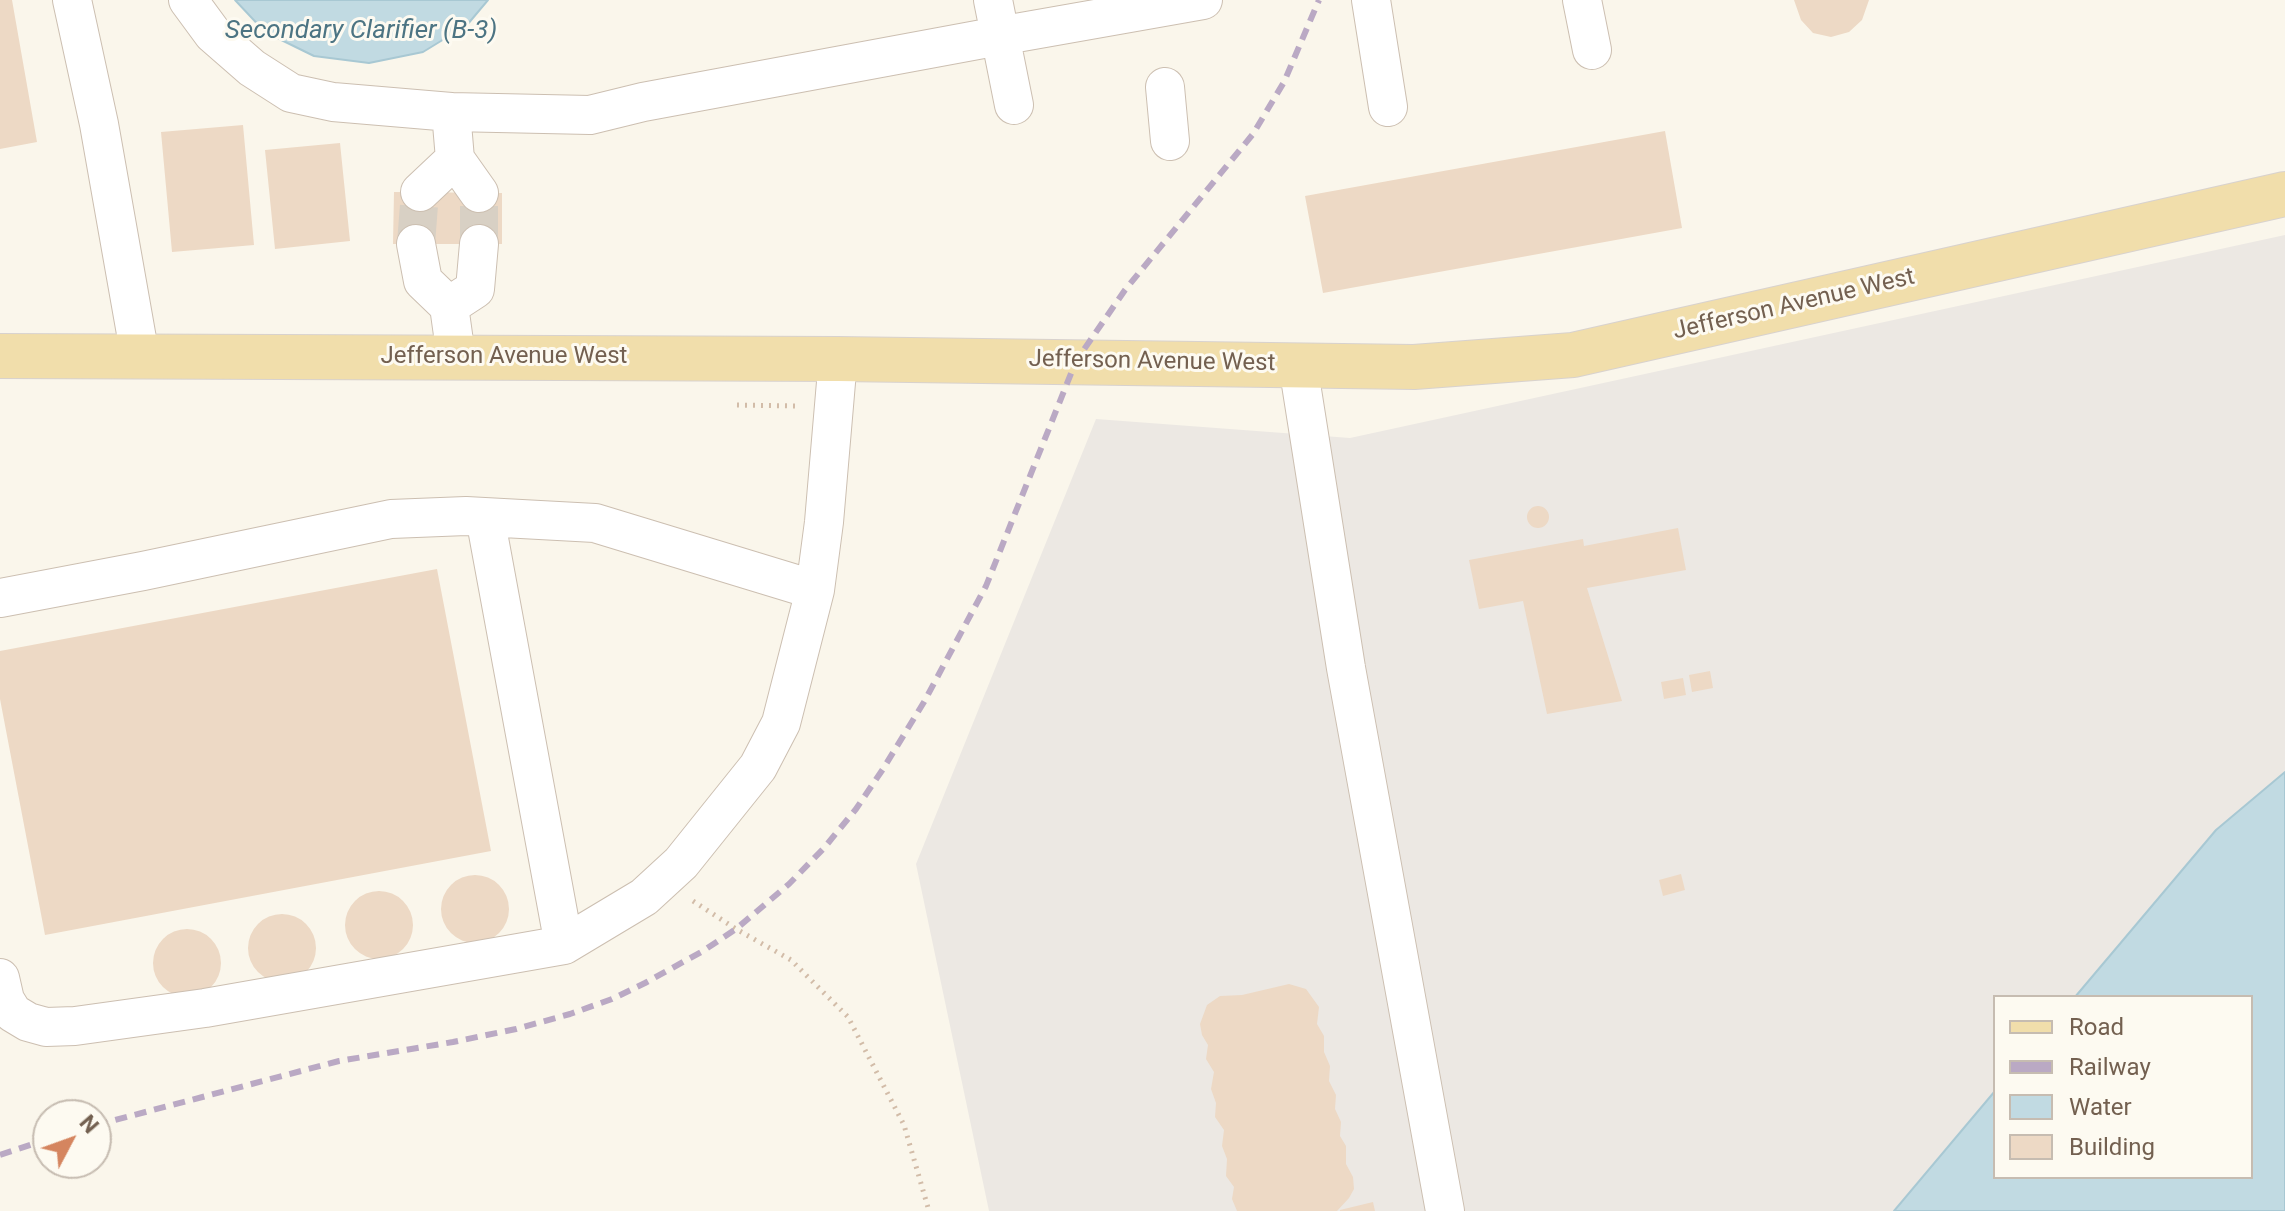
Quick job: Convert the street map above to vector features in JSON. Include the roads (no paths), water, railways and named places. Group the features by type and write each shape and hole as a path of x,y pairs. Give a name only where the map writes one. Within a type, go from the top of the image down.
{"main road":[{"name":"Jefferson Avenue West","path":"0,356 456,356 1414,367 1573,355 2285,194"}],"lane":[{"path":"72,0 99,124 140,356"},
{"path":"188,0 213,34 252,68 291,93 333,102 451,112 590,115 996,18 1203,0"},
{"path":"1371,0 1388,107"},
{"path":"1582,0 1592,50"},
{"path":"996,18 1014,105"},
{"path":"1165,87 1170,141"},
{"path":"451,112 455,159 479,193"},
{"path":"420,192 455,159"},
{"path":"416,244 423,281 449,306 456,356"},
{"path":"449,306 475,289 479,244"},
{"path":"0,978 5,1000 13,1013 28,1022 46,1027 75,1026 205,1008 564,945 644,897 681,863 758,767 781,723 815,590 838,359"},
{"path":"1298,365 1346,668 1445,1211"},
{"path":"0,598 391,519 485,517 595,523 815,590"},
{"path":"485,517 564,945"}],"water":[{"name":"Secondary Clarifier (B-3)","path":"235,0 488,0 467,25 423,52 369,63 314,56 265,32"},
{"path":"2285,772 2285,1211 1894,1211 1993,1093 1993,1179 2253,1179 2253,995 2077,995 2216,830"}],"tunnel":[{"path":"416,244 420,192"},
{"path":"479,193 479,244"}],"railway":[{"path":"112,1121 339,1061 453,1042 570,1014 612,999 703,951 736,929 789,884 856,809 924,702 986,586 1076,361 1125,290 1253,134 1284,82 1319,0"},
{"path":"0,1155 32,1144"}]}
